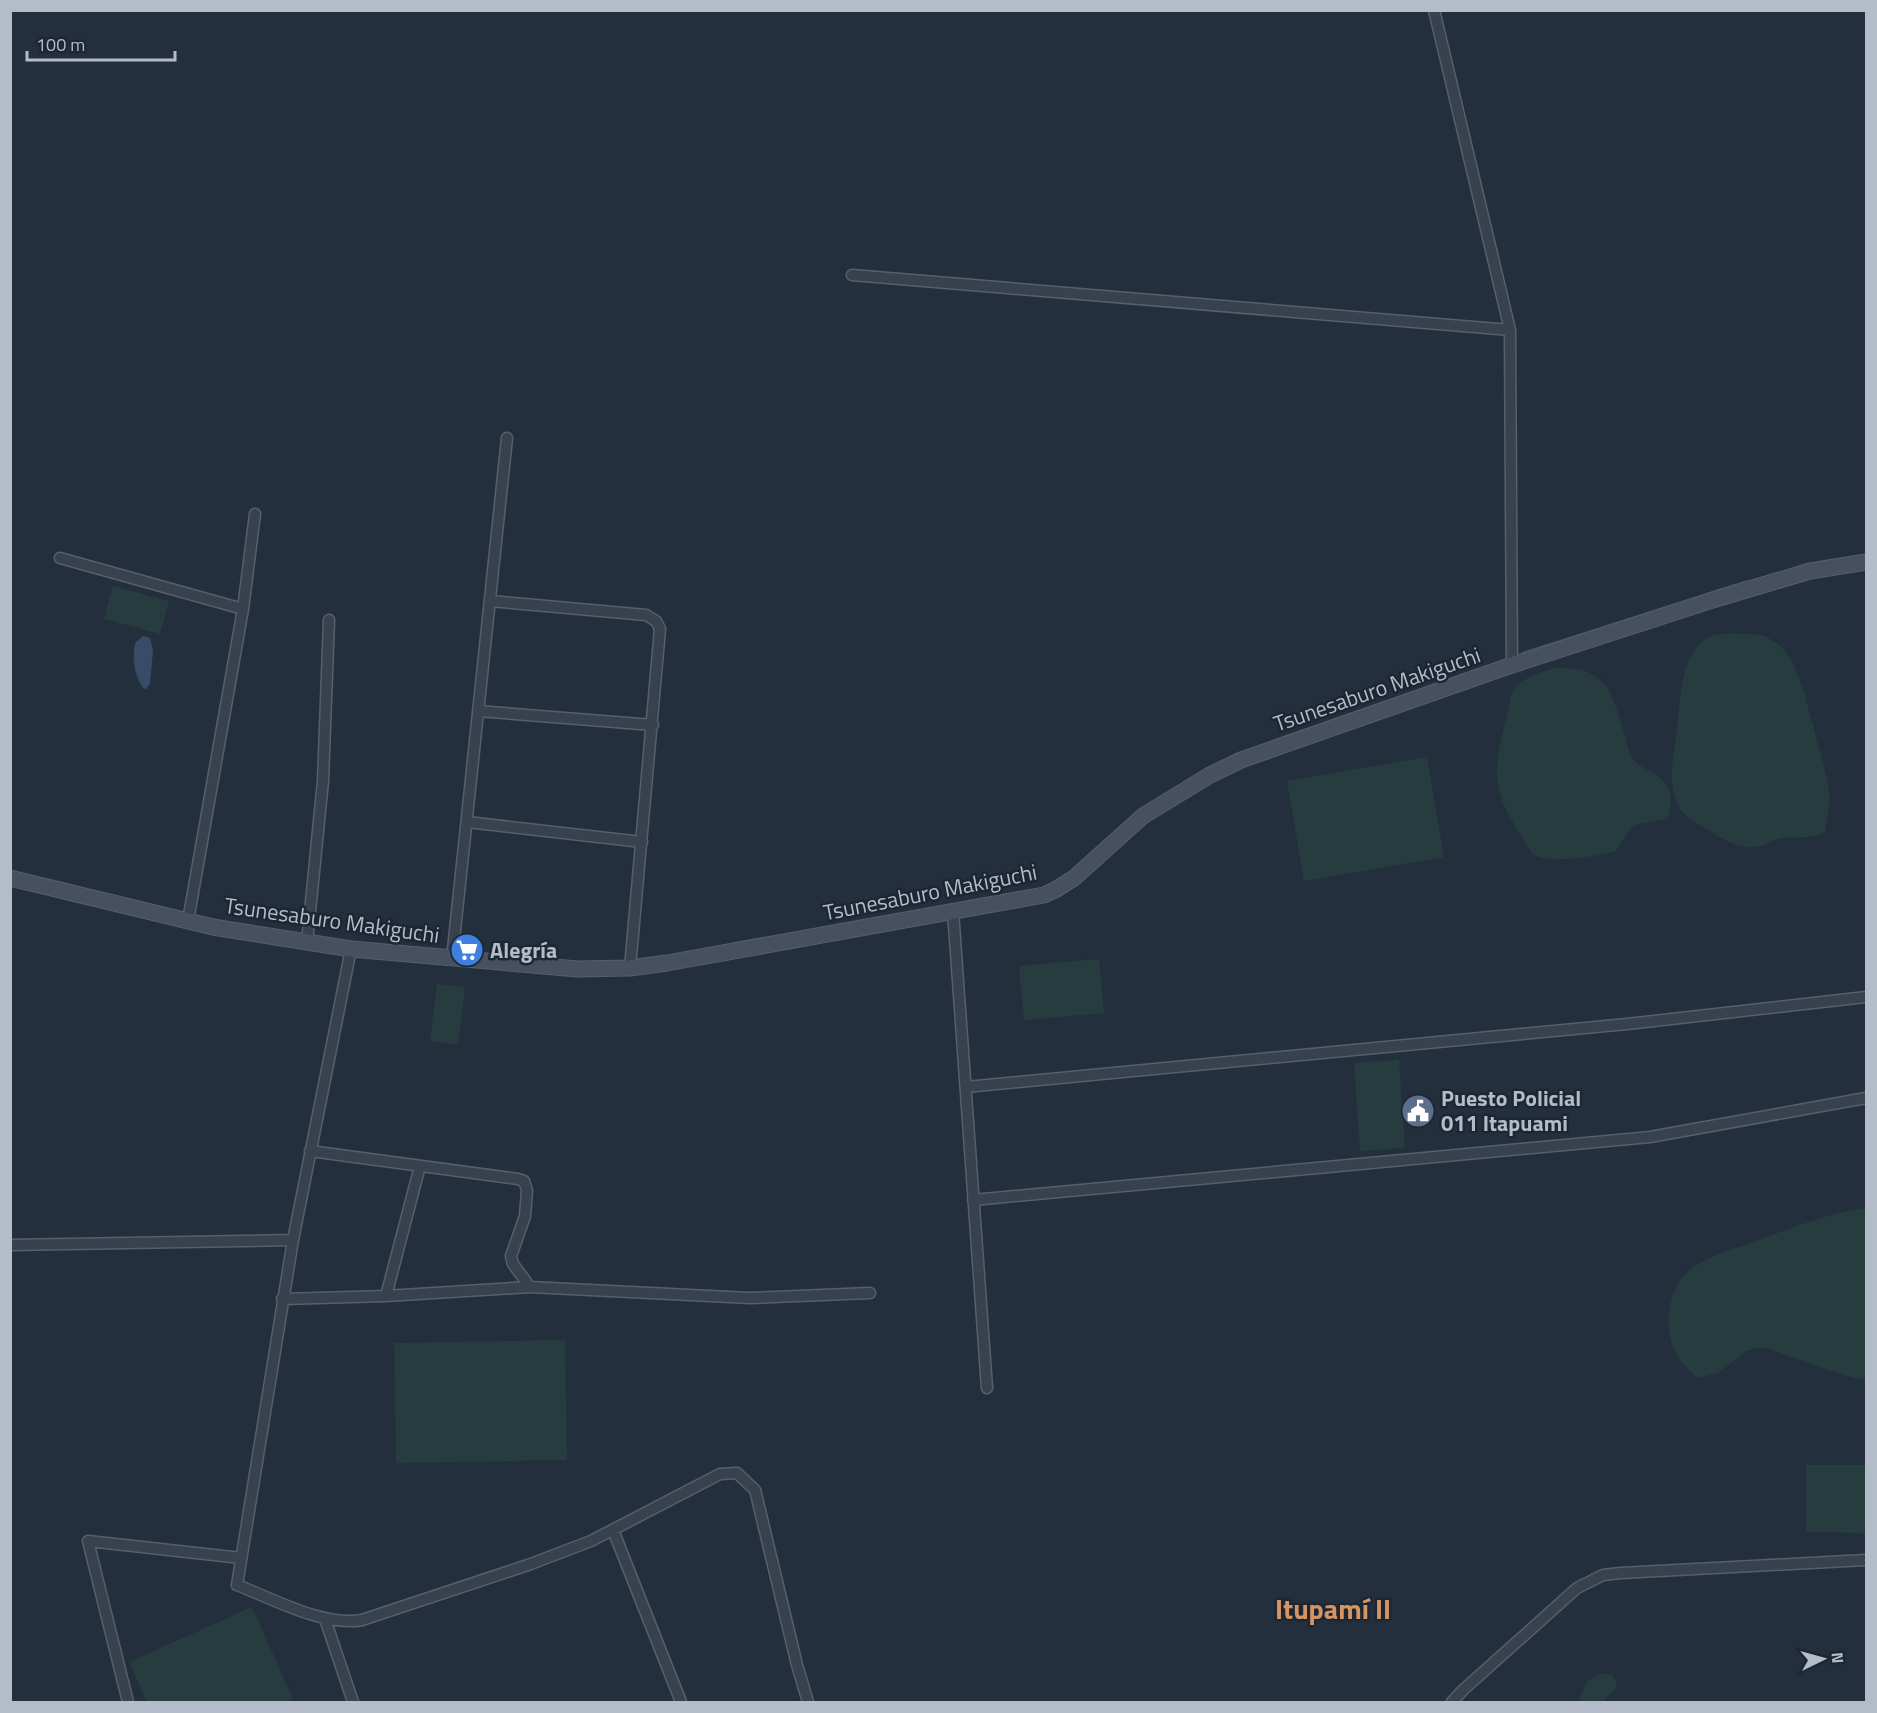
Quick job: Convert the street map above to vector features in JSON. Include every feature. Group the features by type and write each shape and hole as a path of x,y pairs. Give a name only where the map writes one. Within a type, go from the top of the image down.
{"street":[{"path":"1434,10 1509,330 1512,665"},
{"path":"852,275 1509,330"},
{"path":"452,959 507,438"},
{"path":"188,921 243,609 255,514"},
{"path":"60,558 243,609"},
{"name":"Tsunesaburo Makiguchi","path":"10,878 188,921 351,949 577,969 630,968 667,963 1032,898 1055,890 1090,865 1143,816 1241,760 1512,665 1777,580 1810,571 1866,562"},
{"path":"490,601 646,615 656,621 660,629 630,968"},
{"path":"307,942 323,781 329,620"},
{"path":"478,711 653,725"},
{"path":"466,822 642,842"},
{"path":"953,911 987,1388"},
{"path":"351,949 292,1240 237,1585 325,1619 351,1622 528,1565 591,1541 720,1474 737,1473 755,1490 808,1702"},
{"path":"966,1087 1650,1022 1866,997"},
{"path":"973,1200 1650,1137 1866,1098"},
{"path":"310,1151 524,1181 527,1190 525,1216 511,1256 513,1264 530,1287"},
{"path":"386,1296 420,1166"},
{"path":"10,1245 292,1240"},
{"path":"282,1299 386,1296 530,1287 750,1298 870,1293"},
{"path":"613,1530 681,1702"},
{"path":"129,1702 88,1541 241,1558"},
{"path":"1452,1702 1577,1588 1603,1575 1866,1560"},
{"path":"325,1619 353,1702"}],"green space":[{"path":"113,586 169,601 160,634 104,619"},
{"path":"1724,634 1765,636 1781,646 1792,661 1804,692 1828,782 1830,800 1825,832 1820,835 1781,838 1756,847 1740,846 1690,819 1675,798 1672,785 1673,758 1681,689 1690,659 1706,638"},
{"path":"1556,668 1586,671 1604,684 1615,705 1633,759 1662,780 1671,796 1667,819 1637,824 1630,829 1615,852 1561,859 1550,859 1532,854 1502,801 1497,761 1512,693 1518,684 1528,678"},
{"path":"1427,757 1444,857 1304,881 1287,781"},
{"path":"1099,959 1104,1013 1024,1020 1019,966"},
{"path":"437,984 465,987 458,1045 430,1041"},
{"path":"1399,1060 1405,1148 1360,1151 1354,1063"},
{"path":"1866,1208 1866,1378 1859,1379 1843,1375 1763,1347 1746,1351 1718,1373 1697,1378 1680,1361 1669,1333 1670,1309 1676,1287 1690,1270 1715,1256 1787,1229"},
{"path":"565,1340 567,1460 396,1463 394,1343"},
{"path":"1806,1465 1866,1465 1866,1533 1806,1532"},
{"path":"252,1607 293,1699 284,1702 147,1702 129,1662"},
{"path":"1599,1673 1612,1675 1617,1684 1615,1690 1603,1702 1578,1702 1587,1682"}],"water":[{"path":"1747,581 1522,654 1522,652"},
{"path":"143,636 150,638 153,651 150,684 146,689 143,688 138,678 134,660 135,643"}],"place":[{"name":"Alegría","path":"467,950"},
{"name":"Puesto Policial 011 Itapuami","path":"1418,1111"}],"district":[{"name":"Itupamí II","path":"1333,1608"}]}
